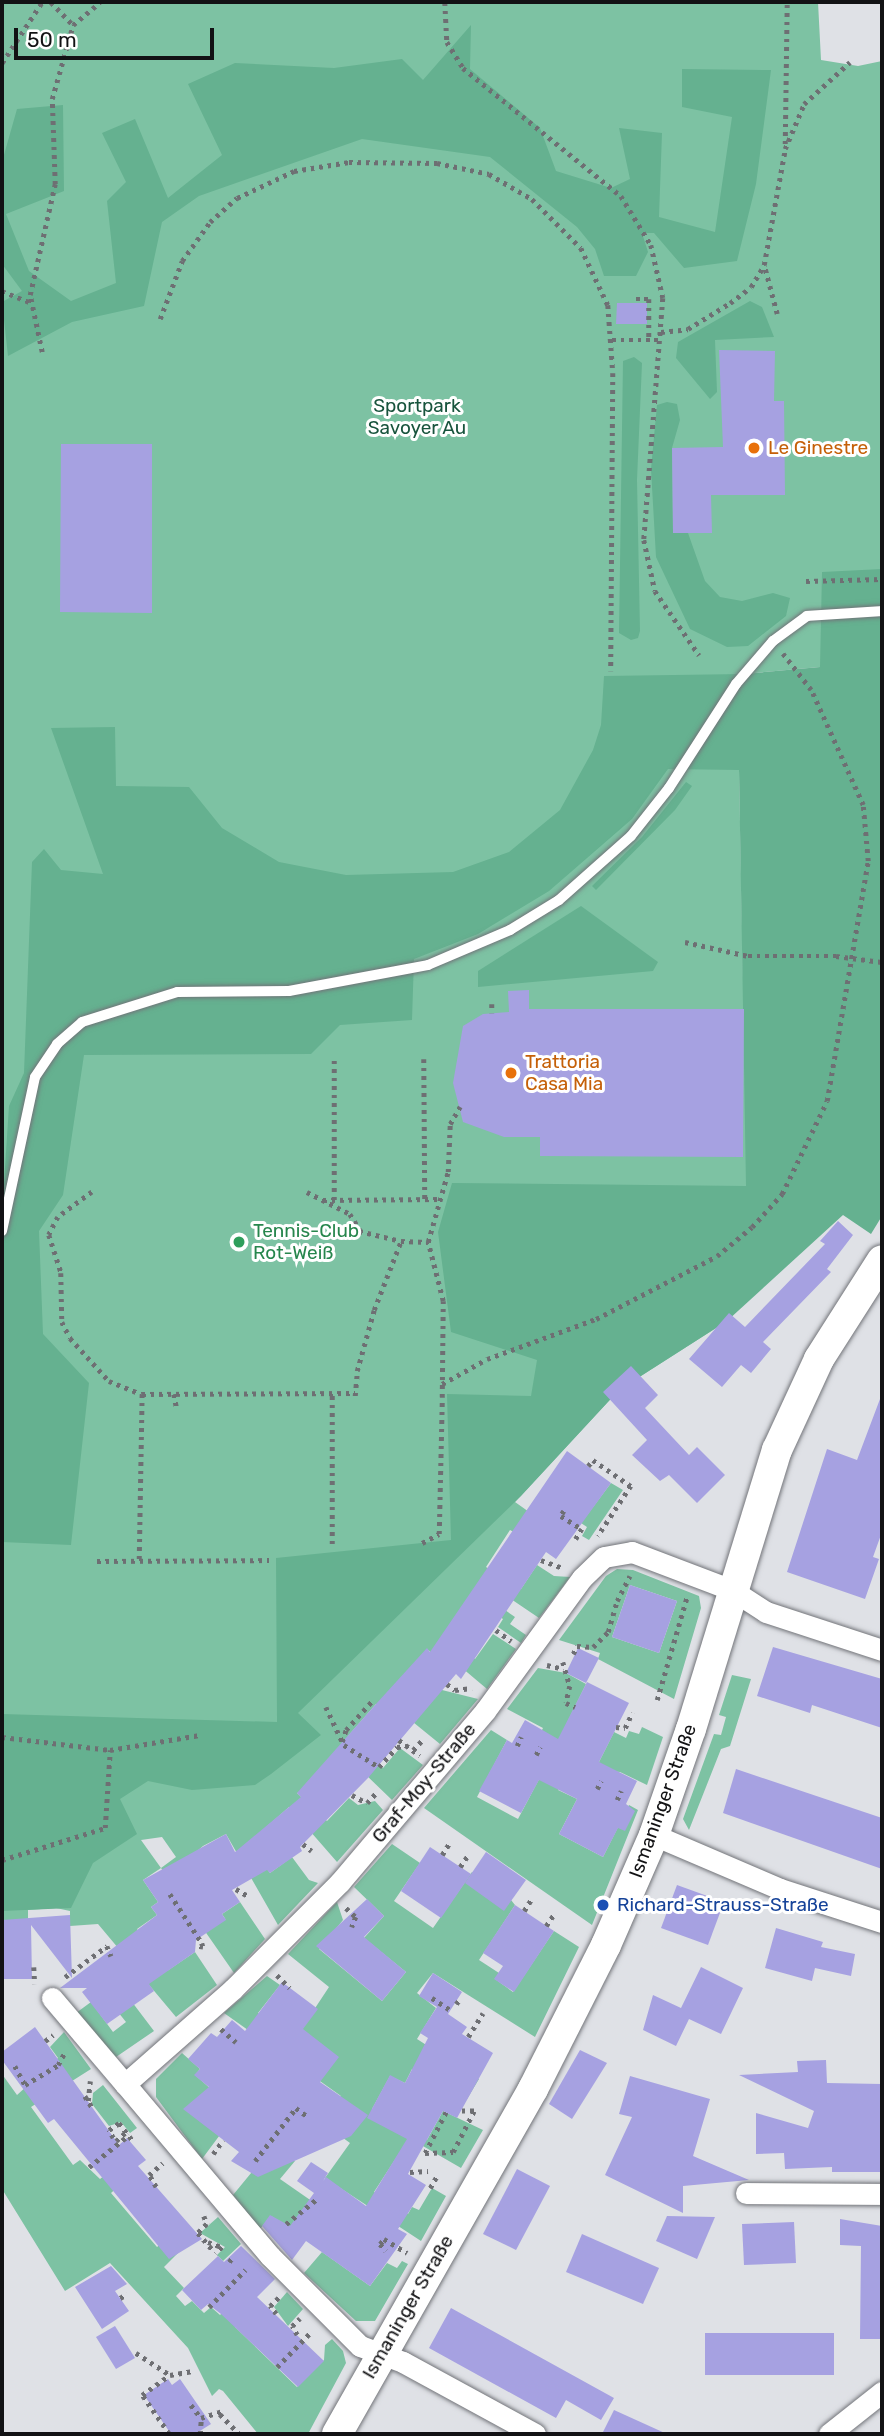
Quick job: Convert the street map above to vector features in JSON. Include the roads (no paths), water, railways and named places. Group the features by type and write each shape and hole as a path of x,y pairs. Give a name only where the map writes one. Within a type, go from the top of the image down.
{"street":[{"name":"Ismaninger Straße","path":"337,2434 379,2355 533,2089 606,1945 654,1835 777,1450 819,1359 882,1260"},
{"name":"Graf-Moy-Straße","path":"125,2084 233,1989 340,1882 485,1711 594,1563 613,1553 632,1552 732,1590"},
{"path":"732,1590 766,1612 882,1650"},
{"path":"654,1835 780,1889 882,1922"},
{"path":"43,1994 125,2084 278,2265 360,2346 403,2362 535,2434"},
{"path":"746,2193 882,2194"},
{"path":"829,2434 882,2392"}],"lane":[{"path":"2,1231 35,1076 57,1044 82,1022 177,992 289,991 428,965 510,930 559,900 631,836 669,788 758,657 773,641 807,616 882,611"}],"place":[{"name":"Le Ginestre","path":"754,448"},
{"name":"Trattoria Casa Mia","path":"511,1073"},
{"name":"Tennis-Club Rot-Weiß","path":"239,1242"},
{"name":"Richard-Strauss-Straße","path":"603,1905"}],"park label":[{"name":"Sportpark Savoyer Au","path":"417,417"}]}
